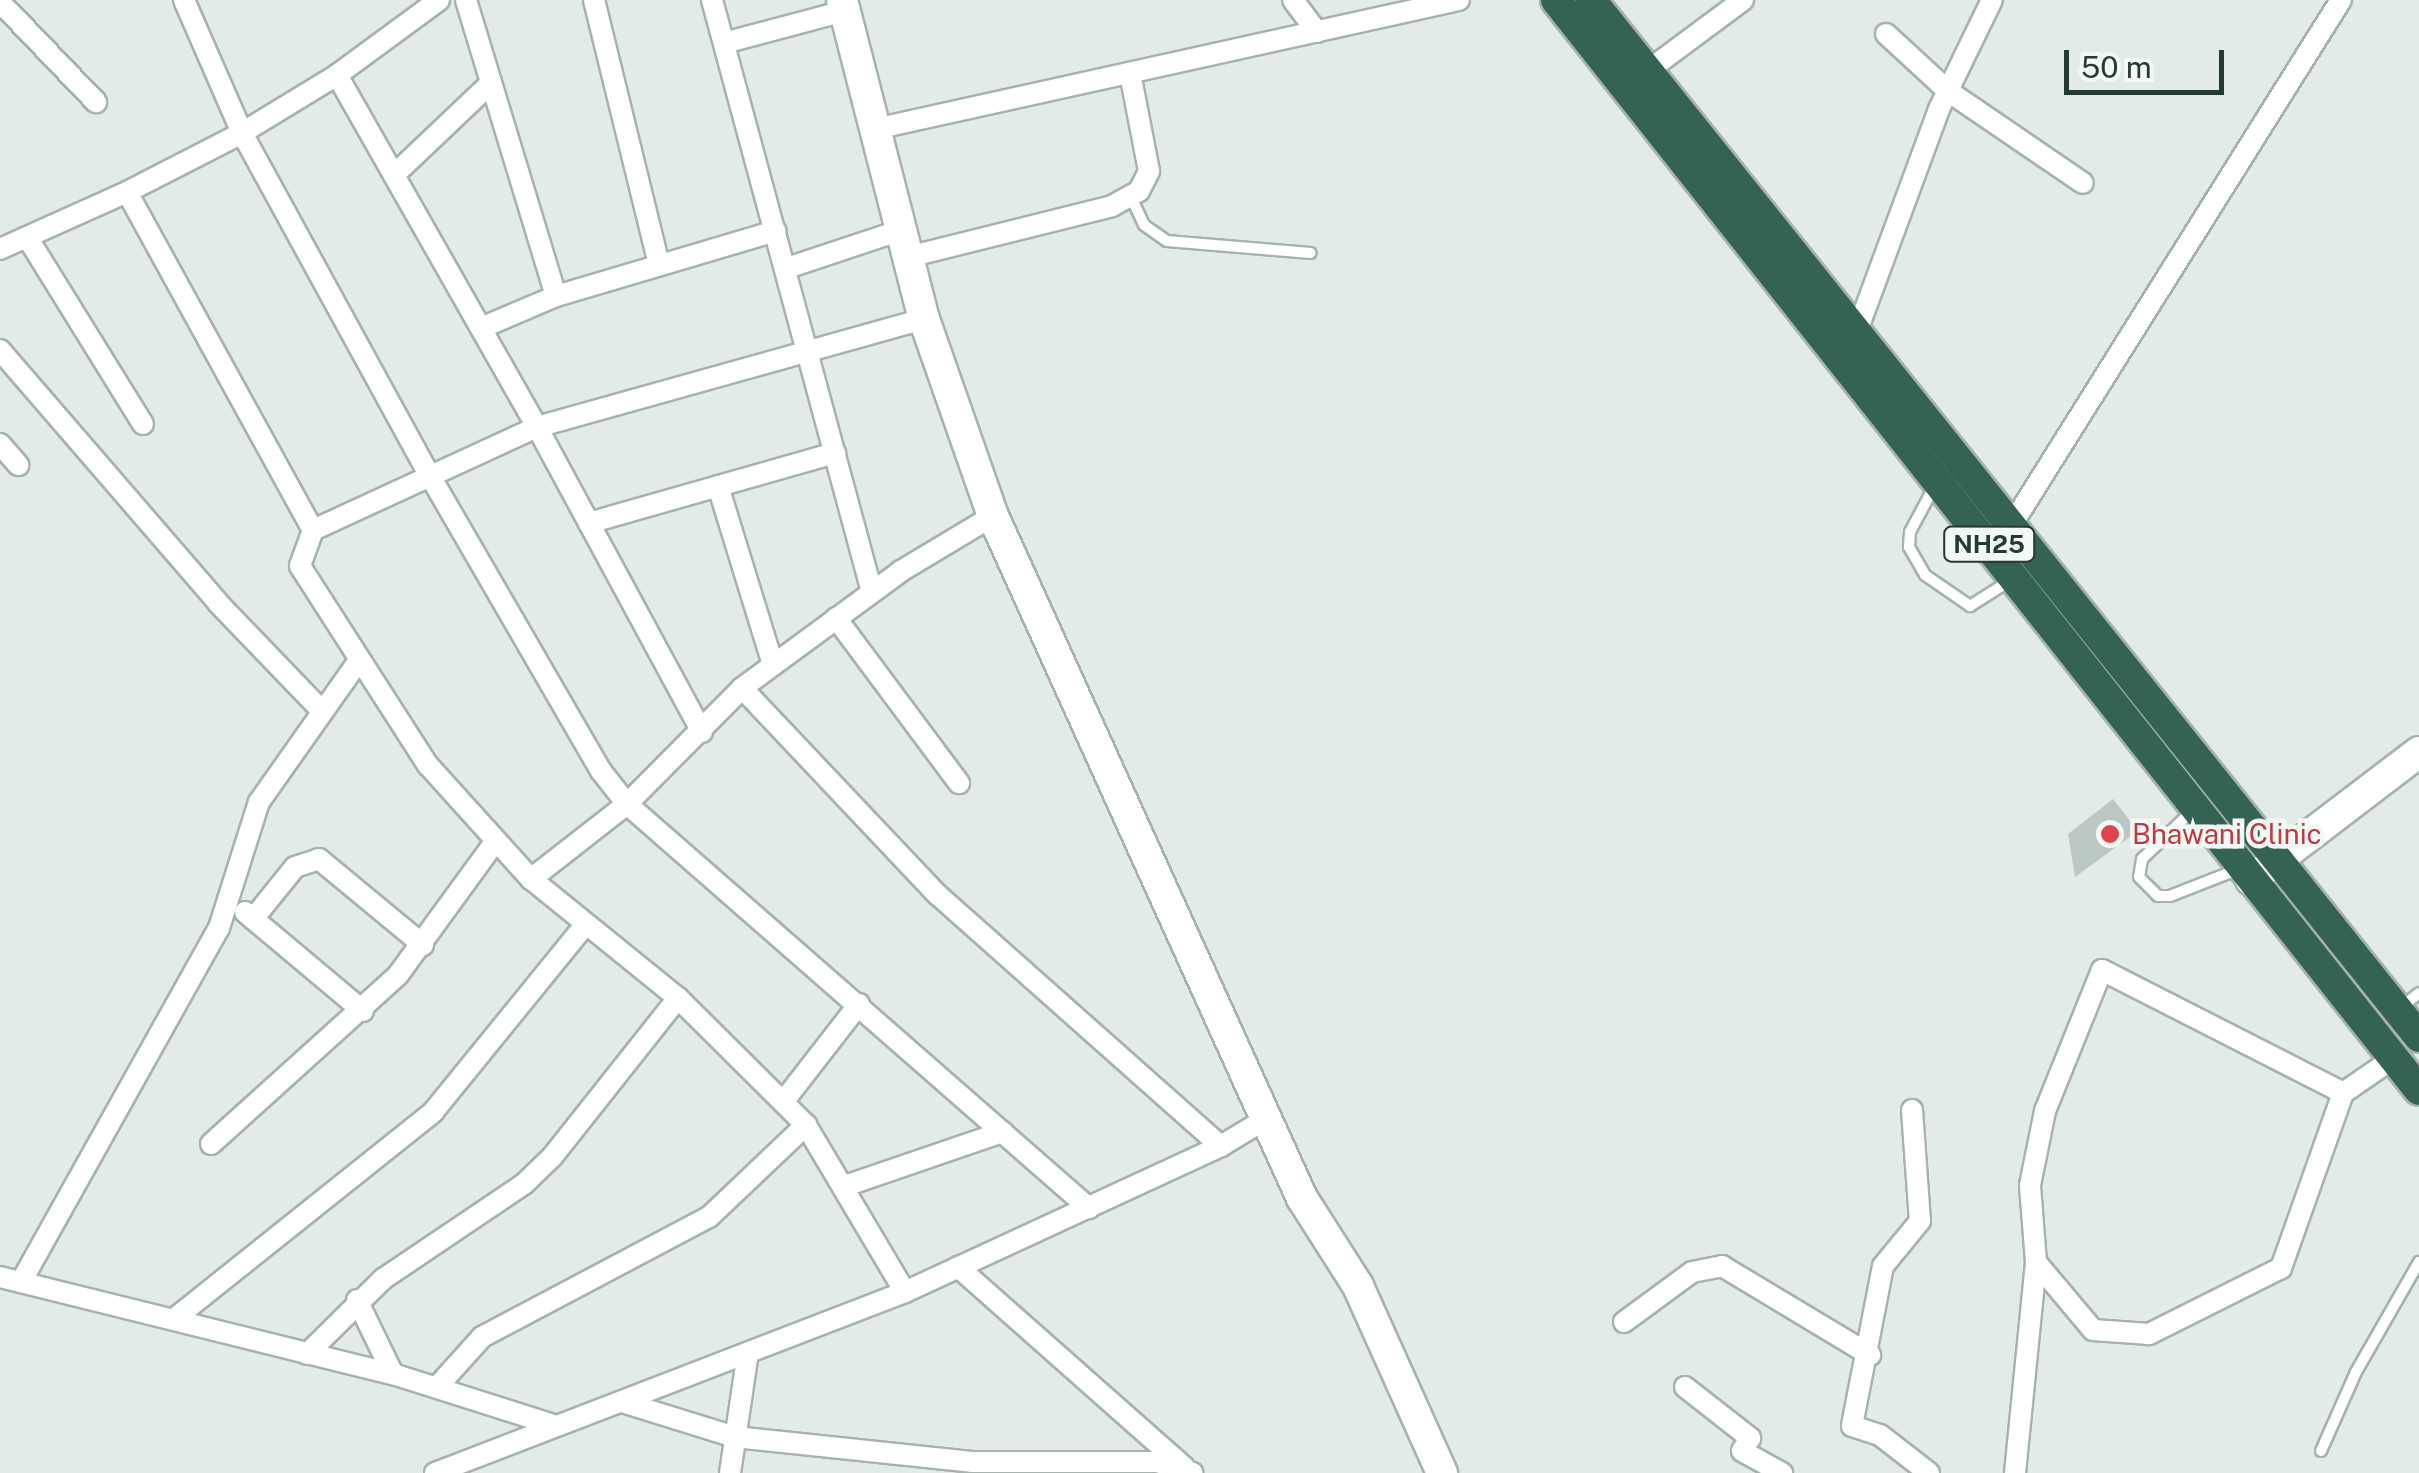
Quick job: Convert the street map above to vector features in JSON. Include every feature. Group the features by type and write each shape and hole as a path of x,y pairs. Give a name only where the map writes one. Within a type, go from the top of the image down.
{"highway":[{"name":"NH25","path":"1556,0 2016,576 2419,1090"},
{"name":"NH25","path":"1591,0 2273,855 2408,1002 2419,1037"}],"street":[{"path":"184,0 242,133 430,476 627,804 1089,1208"},
{"path":"0,249 128,192 242,133 337,75 439,0"},
{"path":"466,0 556,296"},
{"path":"594,0 659,265"},
{"path":"712,0 810,351 872,592"},
{"path":"1293,0 1317,32"},
{"path":"875,130 1459,0"},
{"path":"1646,72 1742,0"},
{"path":"1857,331 1948,91 1992,0"},
{"path":"2012,526 2341,0"},
{"path":"0,2 96,102"},
{"path":"724,43 843,6 924,318 993,516 1269,1117 1302,1198 1358,1286 1442,1473"},
{"path":"1886,34 1948,91 2082,183"},
{"path":"787,268 1130,197 1148,170 1130,73"},
{"path":"337,75 537,428 702,732"},
{"path":"394,176 491,83"},
{"path":"128,192 313,530"},
{"path":"481,328 556,296 776,231"},
{"path":"27,237 143,424"},
{"path":"905,1292 806,1124 678,998 532,879 495,842 428,766 357,662 300,566 313,530 537,428 924,318"},
{"path":"0,350 218,602 320,708"},
{"path":"0,444 18,465"},
{"path":"589,523 835,453"},
{"path":"718,486 773,665"},
{"path":"532,879 627,804 742,688 872,592 993,516"},
{"path":"836,618 959,783"},
{"path":"22,1282 232,902 244,834 320,708 357,662"},
{"path":"742,688 938,895 1222,1146"},
{"path":"2247,874 2419,752"},
{"path":"211,1144 364,1011 423,945 495,842"},
{"path":"253,919 295,867 318,859 423,945"},
{"path":"232,902 364,1011"},
{"path":"174,1319 433,1112 586,924"},
{"path":"2015,1473 2036,1262 2030,1186 2045,1111 2102,970 2343,1093"},
{"path":"307,1354 356,1300 524,1184 678,998"},
{"path":"782,1102 859,1004"},
{"path":"2036,1262 2093,1330 2149,1334 2281,1268 2343,1093 2394,1058"},
{"path":"1912,1110 1920,1221 1883,1266 1870,1355 1852,1426 1880,1435 1929,1473"},
{"path":"435,1473 551,1424 620,1402 905,1292 1222,1146 1269,1117"},
{"path":"437,1387 482,1337 708,1217 806,1124"},
{"path":"845,1186 1003,1132"},
{"path":"1624,1322 1692,1272 1722,1266 1870,1355"},
{"path":"958,1268 1191,1472"},
{"path":"0,1277 393,1374 551,1424"},
{"path":"356,1300 393,1374"},
{"path":"730,1473 748,1353"},
{"path":"1685,1387 1750,1438 1742,1451 1782,1473"},
{"path":"620,1402 735,1437 972,1462 1158,1462 1191,1472"}],"lane":[{"path":"1130,197 1144,225 1167,240 1310,254"},
{"path":"1938,480 1910,532 1909,547 1925,575 1944,594 1970,606 2016,576"},
{"path":"2196,807 2142,859 2139,877 2158,896 2170,896 2247,874"},
{"path":"2321,1451 2356,1372 2419,1262"}],"building":[{"path":"2113,799 2138,831 2075,877 2068,834"}],"place":[{"name":"Bhawani Clinic","path":"2110,834"}]}
